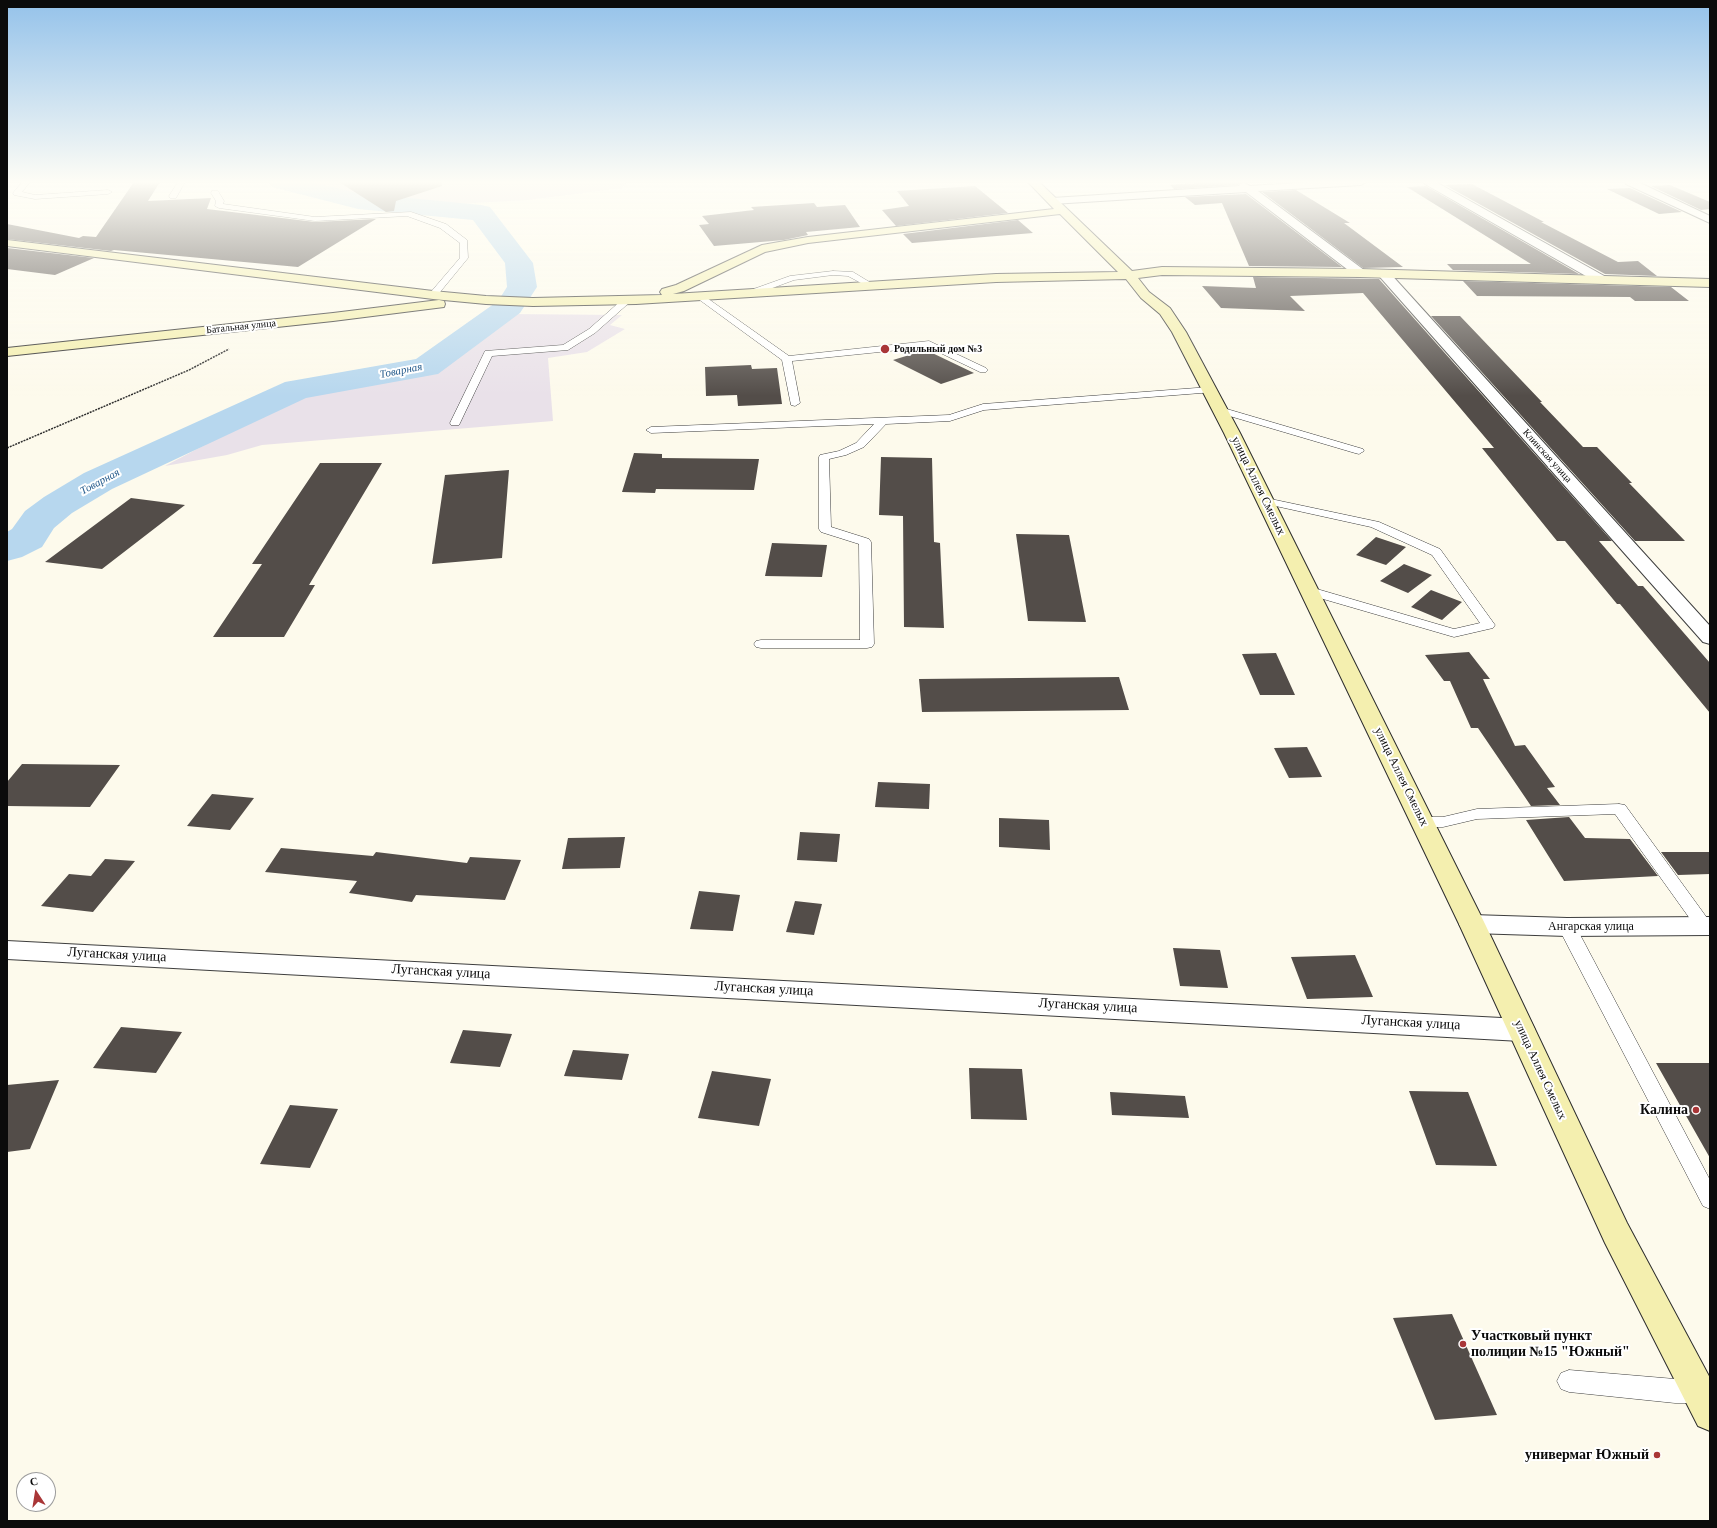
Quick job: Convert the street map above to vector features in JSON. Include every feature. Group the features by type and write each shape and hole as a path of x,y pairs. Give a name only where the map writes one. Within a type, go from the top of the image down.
{"main road":[{"path":"97,253 433,296 533,302 631,300 996,278 1129,275 1162,272 1360,273 1710,283"},
{"path":"631,300 680,288 753,253"},
{"name":"улица Аллея Смелых","path":"1106,253 1129,275 1145,294 1165,311 1179,332 1210,390 1423,822 1616,1233 1705,1402"},
{"path":"680,288 680,291 685,294 700,296"},
{"path":"385,311 401,304 406,296 403,292"},
{"name":"Батальная улица","path":"7,352 480,300"}],"street":[{"path":"1334,253 1360,273"},
{"path":"1555,253 1602,280"},
{"name":"Клинская улица","path":"1384,274 1710,638"},
{"name":"Ангарская улица","path":"1472,924 1567,927 1707,926"},
{"name":"Луганская улица","path":"7,950 1521,1030"}],"lane":[{"path":"433,296 464,258 464,253"},
{"path":"700,296 787,359 929,344 983,370"},
{"path":"455,423 488,353 565,348 592,331 631,300"},
{"path":"787,359 795,403"},
{"path":"650,430 950,418 983,407 1210,390"},
{"path":"1220,410 1358,451"},
{"path":"761,644 867,644 865,542 825,529 824,457 842,453 860,445 884,420"},
{"path":"1266,501 1375,524 1436,552 1488,625 1454,633 1310,591"},
{"path":"1423,822 1443,822 1477,814 1619,809 1707,926"},
{"path":"1567,927 1710,1200"},
{"path":"1569,1381 1675,1391 1705,1402"}],"path":[{"path":"7,448 189,370 235,346"}],"shaded area":[{"path":"509,314 622,315 610,325 625,329 587,352 548,358 553,421 262,445 227,455 165,466 301,394 436,374"}],"building":[{"path":"7,253 53,253 94,258 55,275 7,269"},
{"path":"150,253 320,253 298,267"},
{"path":"1244,253 1324,253 1342,267 1249,266"},
{"path":"1343,253 1385,253 1403,267 1363,268"},
{"path":"1514,253 1543,253 1579,274 1453,270 1447,264 1531,264"},
{"path":"1568,253 1601,253 1618,262 1638,261 1657,276 1605,274"},
{"path":"1253,277 1379,279 1612,541 1599,541 1638,586 1643,586 1710,663 1710,713 1620,604 1617,604 1565,541 1557,541 1482,448 1494,448 1363,293 1290,296 1305,311 1221,308 1202,286 1256,288"},
{"path":"1463,281 1671,287 1689,301 1635,301 1630,297 1477,296"},
{"path":"1431,316 1460,316 1583,447 1597,447 1632,483 1629,483 1685,541 1635,541"},
{"path":"926,350 974,373 941,384 893,360"},
{"path":"751,365 752,369 777,368 782,404 738,406 737,395 706,396 705,367"},
{"path":"634,453 662,454 662,458 759,459 754,490 656,489 655,493 622,492"},
{"path":"881,457 932,458 934,542 940,543 944,628 904,627 903,516 879,515"},
{"path":"320,463 382,463 309,585 315,585 284,637 213,637 262,564 252,564"},
{"path":"509,470 502,558 432,564 445,475"},
{"path":"131,498 185,505 102,569 45,562"},
{"path":"1016,534 1069,535 1086,622 1028,621"},
{"path":"1376,537 1406,547 1386,565 1356,555"},
{"path":"772,543 827,545 822,577 765,576"},
{"path":"1404,564 1432,575 1408,593 1380,581"},
{"path":"1431,590 1462,602 1442,620 1411,607"},
{"path":"1469,652 1490,679 1483,679 1515,746 1525,745 1555,787 1547,788 1560,805 1531,806 1478,728 1471,728 1450,681 1444,681 1425,655"},
{"path":"1276,653 1295,695 1260,695 1242,654"},
{"path":"1119,677 1129,710 922,712 919,679"},
{"path":"1307,747 1322,777 1289,778 1274,748"},
{"path":"22,764 120,765 90,807 7,806 7,782"},
{"path":"878,782 930,784 929,809 875,807"},
{"path":"212,794 254,798 230,830 187,826"},
{"path":"1569,817 1585,838 1630,839 1658,876 1564,881 1526,820"},
{"path":"999,818 1049,820 1050,850 999,847"},
{"path":"800,832 840,834 837,862 797,860"},
{"path":"625,837 620,868 562,869 568,838"},
{"path":"281,848 373,856 376,852 467,863 470,857 521,860 505,900 416,895 412,902 349,893 357,881 265,872"},
{"path":"1661,852 1710,852 1710,874 1678,875"},
{"path":"105,859 135,861 93,912 41,906 69,874 91,876"},
{"path":"699,891 740,895 733,931 690,929"},
{"path":"795,901 822,904 814,935 786,932"},
{"path":"1173,948 1220,950 1228,988 1180,986"},
{"path":"1355,955 1373,997 1307,999 1291,957"},
{"path":"121,1027 182,1032 156,1073 93,1068"},
{"path":"463,1030 512,1034 500,1067 450,1063"},
{"path":"573,1050 629,1054 622,1080 564,1076"},
{"name":"Калина","path":"1656,1063 1710,1063 1710,1158"},
{"path":"969,1068 1022,1069 1027,1120 971,1119"},
{"path":"712,1071 771,1079 759,1126 698,1118"},
{"path":"59,1080 30,1149 7,1152 7,1085"},
{"path":"1409,1091 1468,1092 1497,1166 1436,1165"},
{"path":"1110,1092 1185,1096 1189,1118 1112,1115"},
{"path":"290,1105 338,1109 310,1168 260,1164"},
{"path":"1452,1314 1497,1415 1435,1420 1393,1318"}],"waterway":[{"name":"Товарная","path":"7,548 27,538 39,520 58,505 98,481 297,389 426,367 509,307 522,287 519,263 512,253"}],"place":[{"name":"Родильный дом №3","path":"885,349"},
{"name":"Калина","path":"1696,1110"},
{"name":"Участковый пункт полиции №15 \"Южный\"","path":"1463,1344"},
{"name":"универмаг Южный","path":"1657,1455"}]}
